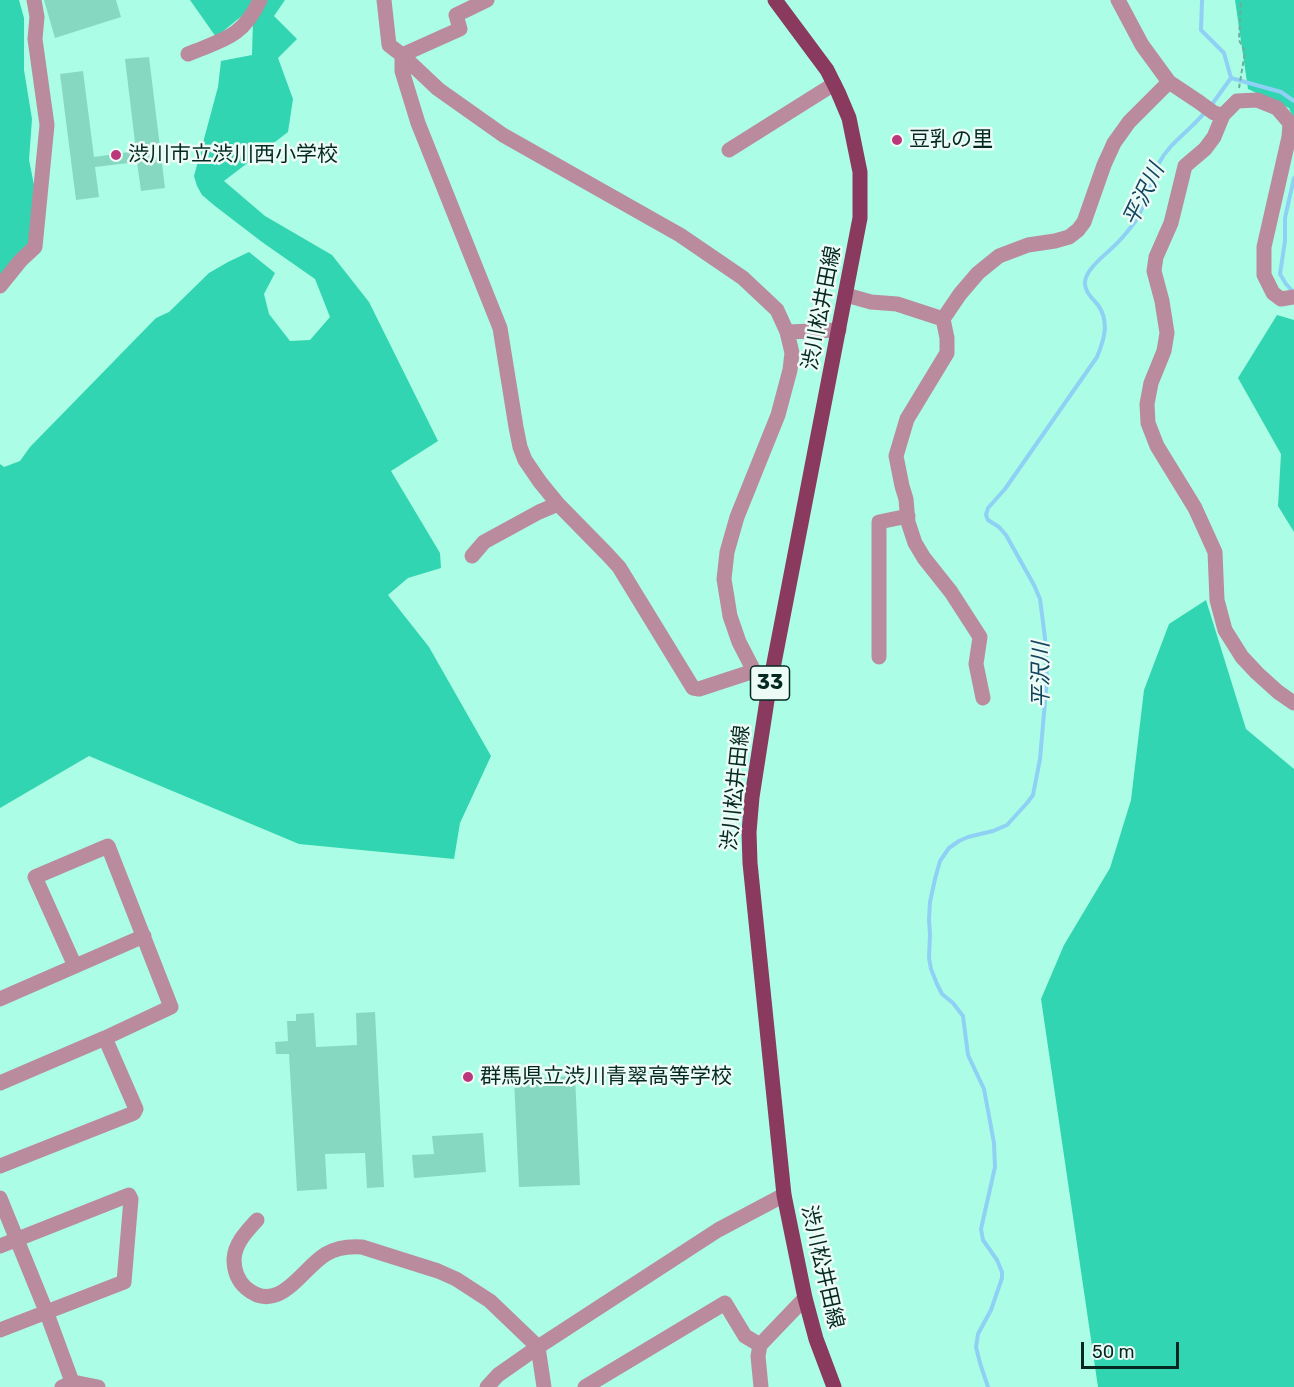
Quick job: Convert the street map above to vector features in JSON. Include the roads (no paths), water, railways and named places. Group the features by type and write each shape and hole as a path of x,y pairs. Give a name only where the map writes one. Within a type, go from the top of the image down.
{"main road":[{"name":"渋川松井田線","path":"775,0 827,70 834,84 849,118 860,171 860,218 768,694 752,797 749,832 750,862 784,1195 805,1298 816,1339 834,1387"}],"street":[{"path":"0,286 35,247 47,125 35,39 38,17 34,0"},
{"path":"188,54 232,36 248,21 260,0"},
{"path":"384,0 389,45 438,89 503,135 680,235 743,278 777,310 787,332 792,352 790,370 778,415 737,518 727,552 724,579 730,616 739,642 768,694"},
{"path":"402,55 460,29 456,15 487,0"},
{"path":"1118,0 1142,45 1169,82 1214,113 1223,115"},
{"path":"402,55 402,71 418,123 501,328 510,393 520,447 525,460 558,504 619,567 693,688 699,689 754,671"},
{"path":"983,698 975,664 980,637 915,543 896,456 907,419 947,353 943,319 960,294 978,273 999,256 1028,245 1069,237 1078,231 1084,222 1114,143 1129,122 1169,82"},
{"path":"729,150 834,84"},
{"path":"1294,297 1281,298 1273,293 1264,275 1264,248 1289,137 1290,123 1277,108 1257,100 1238,101 1223,115 1214,137 1205,149 1185,166 1171,224 1156,258 1154,271 1167,333 1164,351 1149,394 1148,423 1161,453 1195,508 1215,552 1217,600 1225,630 1242,657 1257,673 1294,703"},
{"path":"846,295 871,302 897,304 943,319"},
{"path":"787,332 839,330"},
{"path":"472,556 484,542 558,504"},
{"path":"879,657 879,522 908,516"},
{"path":"0,1083 171,1007 108,846 35,877 75,966"},
{"path":"0,999 144,936"},
{"path":"0,1166 134,1113 136,1109 105,1038"},
{"path":"0,1246 129,1195 131,1198 124,1282 0,1330"},
{"path":"487,1387 498,1376 538,1347 717,1230 784,1195"},
{"path":"0,1198 46,1311 70,1385 98,1387"},
{"path":"257,1220 238,1242 234,1255 234,1271 242,1285 252,1293 264,1297 278,1295 291,1287 326,1254 349,1246 362,1247 438,1271 456,1279 490,1301 538,1347 544,1387"},
{"path":"761,1387 758,1356 760,1345 805,1298"},
{"path":"585,1387 725,1303 745,1336 760,1345"}],"waterway":[{"name":"平沢川","path":"1202,0 1201,30 1224,53 1231,78"},
{"path":"1231,78 1281,92 1294,101"},
{"name":"平沢川","path":"1210,107 1231,78"},
{"name":"平沢川","path":"988,1387 976,1347 978,1334 991,1310 1002,1278 997,1260 983,1240 981,1229 995,1167 994,1143 984,1089 968,1055 963,1016 942,994 931,969 929,958 930,902 940,861 949,848 968,837 1007,825 1033,795 1040,759 1047,679 1040,599 1006,535 988,520 986,515 988,508 1005,489 1097,357 1104,338 1105,324 1102,311 1086,288 1086,276 1135,222 1164,156 1205,112"},
{"path":"1294,178 1285,218 1285,241 1280,274 1294,293"}],"place":[{"name":"豆乳の里","path":"897,140"},
{"name":"渋川市立渋川西小学校","path":"116,155"},
{"name":"群馬県立渋川青翠高等学校","path":"468,1077"}]}
